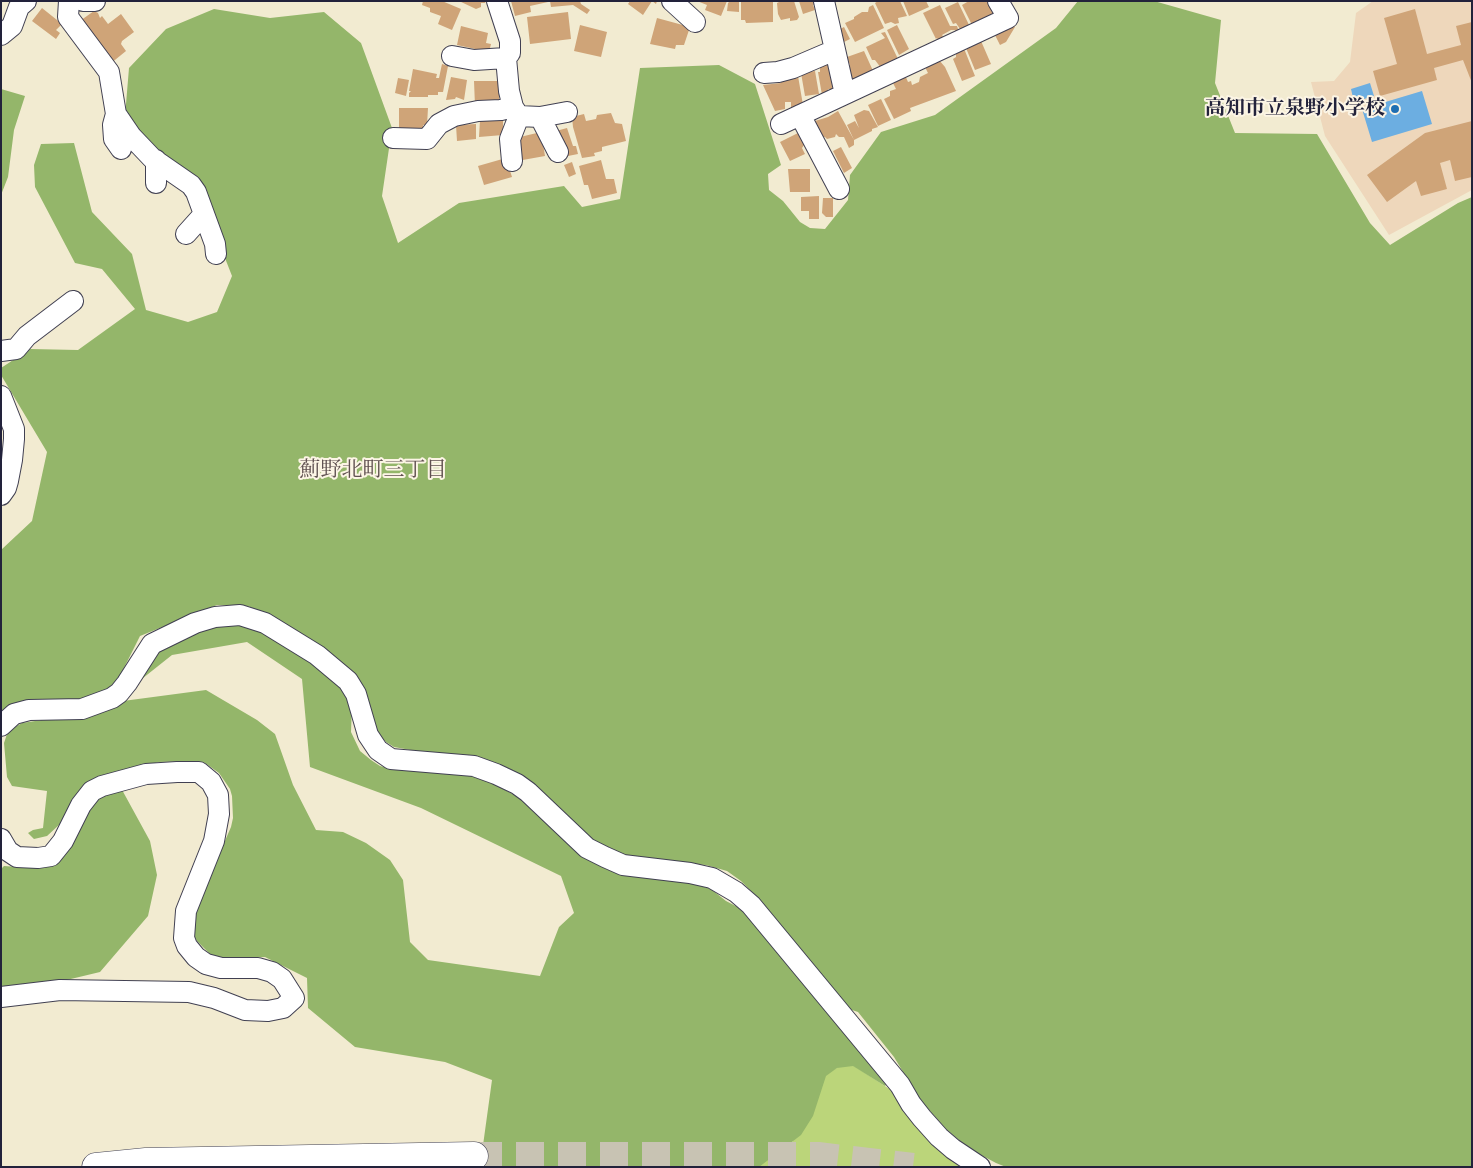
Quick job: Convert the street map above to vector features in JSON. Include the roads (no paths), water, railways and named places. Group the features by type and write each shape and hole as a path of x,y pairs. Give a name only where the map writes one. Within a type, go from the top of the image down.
{"highway":[{"path":"96,1167 146,1162 474,1156"}],"street":[{"path":"1,35 12,26 19,7 26,1"},
{"path":"70,1 68,17 110,72 116,114 113,125 114,139 121,149"},
{"path":"83,1 95,1"},
{"path":"497,1 510,41 510,53 506,58 510,91 516,111 510,140 512,161"},
{"path":"672,1 695,22"},
{"path":"781,124 1008,18 998,1"},
{"path":"830,4 835,50 845,94"},
{"path":"764,73 793,68 835,50"},
{"path":"452,56 474,60 506,58"},
{"path":"394,138 427,139 439,124 454,116 478,111 516,111 540,117 566,112"},
{"path":"116,114 131,136 156,160 191,185 215,244 216,254"},
{"path":"800,115 838,189"},
{"path":"540,117 558,152"},
{"path":"156,160 156,183"},
{"path":"186,234 204,214"},
{"path":"1,351 16,349 27,336 73,301"},
{"path":"1,396 14,429 14,439 8,481 1,495"},
{"path":"1,726 14,714 29,710 82,709 112,698 127,683 152,644 195,623 240,615 265,624 317,655 348,681 356,694 368,735 378,750 391,759 474,766 496,774 517,784 528,792 587,848 605,857 623,865 690,872 712,878 736,892 751,905 900,1085 911,1104 934,1131 953,1149 980,1167"},
{"path":"1,838 8,851 16,857 38,858 51,856 64,842 81,805 92,791 102,786 146,774 199,772 210,782 218,795 220,814 214,841 186,911 184,938 187,946 196,957 206,964 221,968 258,968 272,972 282,979 294,998 284,1008 268,1012 245,1010 214,998 189,992 60,990 1,998"}],"water":[{"path":"1370,83 1374,96 1354,102 1351,89"},
{"path":"1422,91 1432,124 1372,142 1362,109"}],"tunnel":[{"path":"474,1156 818,1156 913,1167"}],"place":[{"name":"高知市立泉野小学校","path":"1395,109"}],"district":[{"name":"薊野北町三丁目","path":"373,471"}]}
